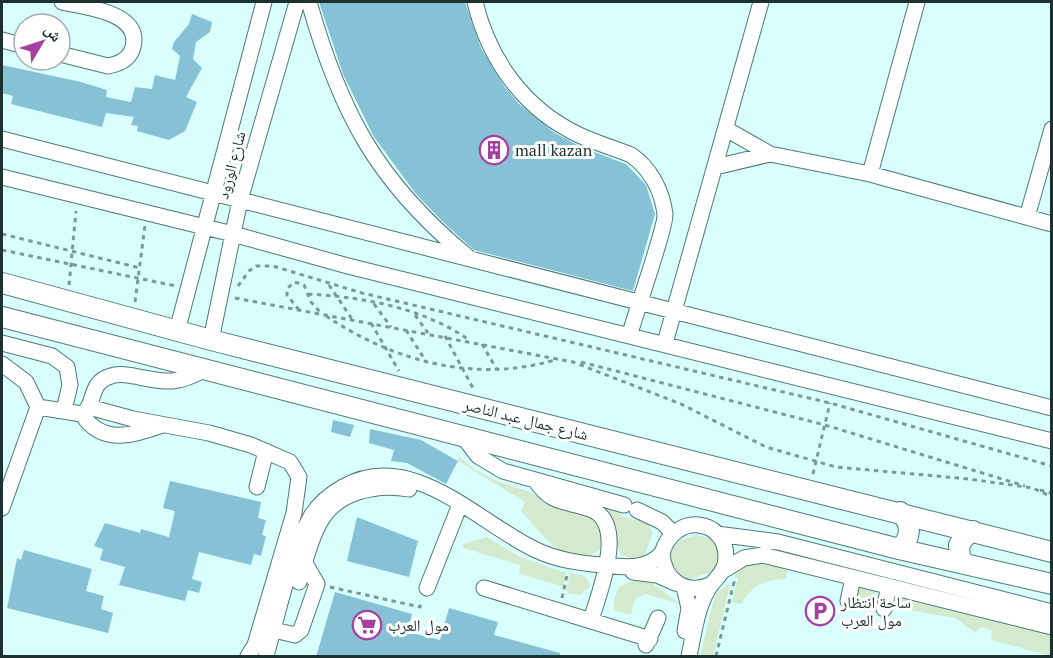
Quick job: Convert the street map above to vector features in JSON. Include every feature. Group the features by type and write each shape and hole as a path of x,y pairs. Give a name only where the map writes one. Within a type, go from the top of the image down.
{"main road":[{"name":"شارع جمال عبد الناصر","path":"2,283 177,332 1052,552"},
{"name":"شارع جمال عبد الناصر","path":"2,317 899,549 1052,584"},
{"path":"899,549 908,538 909,531 908,524 900,512"},
{"path":"964,564 960,558 959,545 967,534 973,531"}],"street":[{"path":"62,2 121,18 127,23 134,38 129,54 116,64 108,66 72,57"},
{"name":"شارع الورود","path":"211,340 227,297 233,234 240,200 297,2"},
{"path":"309,2 335,84 375,159 427,222 472,260"},
{"path":"475,2 493,52 522,94 548,116 570,130 631,155 640,161 654,179 665,216 630,334"},
{"path":"665,344 761,2"},
{"path":"870,174 917,2"},
{"name":"شارع الورود","path":"177,332 261,3"},
{"path":"726,129 770,154 870,174 1052,224"},
{"path":"1027,217 1052,129"},
{"path":"2,139 1052,408"},
{"path":"715,167 770,154"},
{"path":"2,177 233,234 348,266 630,334 1052,441"},
{"path":"2,343 52,356 67,366 70,385 64,410"},
{"path":"2,364 26,382 38,406 2,508"},
{"path":"163,425 117,436 93,428 86,410 93,390 108,376 122,374 173,383 189,379 205,369"},
{"path":"38,406 64,410 86,410 209,433 266,451 290,462 299,477 294,513 255,645 248,657"},
{"path":"461,434 478,456 495,467 631,507 662,522 672,532"},
{"path":"257,487 266,451"},
{"path":"276,657 278,631 308,520 333,493 367,478 385,476 422,483 538,551 570,562 647,573 680,585 703,588 744,558 763,555 1052,627"},
{"path":"535,480 551,498 591,509 604,518 609,531 606,568 591,620"},
{"path":"266,657 324,515 341,500 362,491 383,487 408,489 422,493 527,552 569,567 642,566 662,553"},
{"path":"427,588 457,512"},
{"path":"680,657 689,614 680,585 663,565 662,553 672,532 681,527 700,525 717,534 778,542 1052,612"},
{"path":"689,657 703,602 718,577 726,551 717,534"},
{"path":"278,631 295,635 301,630 317,584 305,563"},
{"path":"848,601 853,578"},
{"path":"884,609 889,586"},
{"path":"484,588 615,628 616,635 622,640 644,646 650,639 658,618"}],"path":[{"path":"67,302 77,197"},
{"path":"132,320 146,214"},
{"path":"2,234 140,268"},
{"path":"2,250 189,289"},
{"path":"227,297 249,271 265,265 328,283 830,403 1052,466"},
{"path":"299,310 289,300 287,289 294,282 304,285 316,309 354,335 427,363 463,369 497,370 532,368 560,359"},
{"path":"328,283 351,319"},
{"path":"308,294 373,302 414,313 452,328 470,341"},
{"path":"227,297 233,307"},
{"path":"227,297 573,362 681,404 766,447 816,462 853,470 930,474 1033,488"},
{"path":"373,302 391,327"},
{"path":"414,313 428,333"},
{"path":"371,323 401,375 390,372"},
{"path":"406,330 427,363"},
{"path":"444,336 477,394 467,392"},
{"path":"482,344 497,370"},
{"path":"573,362 590,363 825,425 1052,495"},
{"path":"824,477 813,474 830,403"},
{"path":"559,610 569,567"},
{"path":"716,657 735,582 718,577"},
{"path":"317,584 420,607 427,588"}],"green space":[{"path":"459,456 473,468 492,479 527,491 553,504 597,518 603,538 601,547 592,555 578,557 560,551 521,511 525,502 458,461"},
{"path":"578,501 600,503 621,513 621,516 634,520 636,514 648,523 653,533 645,555 634,560 622,555 616,546 612,517 596,506"},
{"path":"696,535 714,539 722,556 714,571 687,580 673,574 668,555 679,541"},
{"path":"487,537 520,557 566,573 563,587 519,573 520,565 463,548 463,544"},
{"path":"756,561 788,568 786,579 760,584 741,604 732,602 738,578 734,577 741,567"},
{"path":"570,573 585,576 591,586 580,595 569,594 566,589"},
{"path":"637,579 648,580 680,604 645,594 635,599 631,615 614,610 614,599 619,587"},
{"path":"731,582 713,656 700,656 715,595"},
{"path":"859,587 875,591 878,599 873,602 861,600 856,594"},
{"path":"893,595 1051,635 1051,656 991,640 992,630 980,627 976,633 955,618 891,607"}],"building":[{"name":"mall kazan","path":"319,2 465,2 481,48 504,86 519,104 555,133 581,147 626,164 646,185 655,214 633,291 474,250 442,221 416,194 374,137 343,74"},
{"path":"192,14 212,22 210,32 196,42 193,59 202,68 186,97 197,102 185,131 169,140 137,131 138,126 131,125 134,117 106,113 102,127 11,104 13,96 2,93 2,65 12,67 12,72 35,72 81,82 107,90 106,97 131,102 135,87 152,89 155,75 175,80 180,56 172,49 174,42 189,24"},
{"path":"333,420 354,425 350,437 331,432"},
{"path":"370,429 421,440 458,461 446,484 407,463 391,461 394,450 369,443"},
{"path":"170,481 261,502 258,518 266,520 262,535 266,536 261,556 254,554 251,565 199,552 192,579 202,582 199,593 188,590 185,601 119,585 125,567 100,560 103,549 94,546 105,523 140,533 141,529 169,537 175,511 163,508"},
{"path":"357,517 418,541 409,577 347,561"},
{"path":"24,550 92,569 86,591 104,596 101,609 113,613 108,633 7,608 17,558 21,560"},
{"path":"335,592 412,614 408,631 420,635 440,640 449,608 498,622 494,635 560,653 560,657 316,657"}],"place":[{"name":"mall kazan","path":"494,150"},
{"name":"ساحة انتظار مول العرب","path":"820,611"},
{"name":"مول العرب","path":"367,625"}]}
